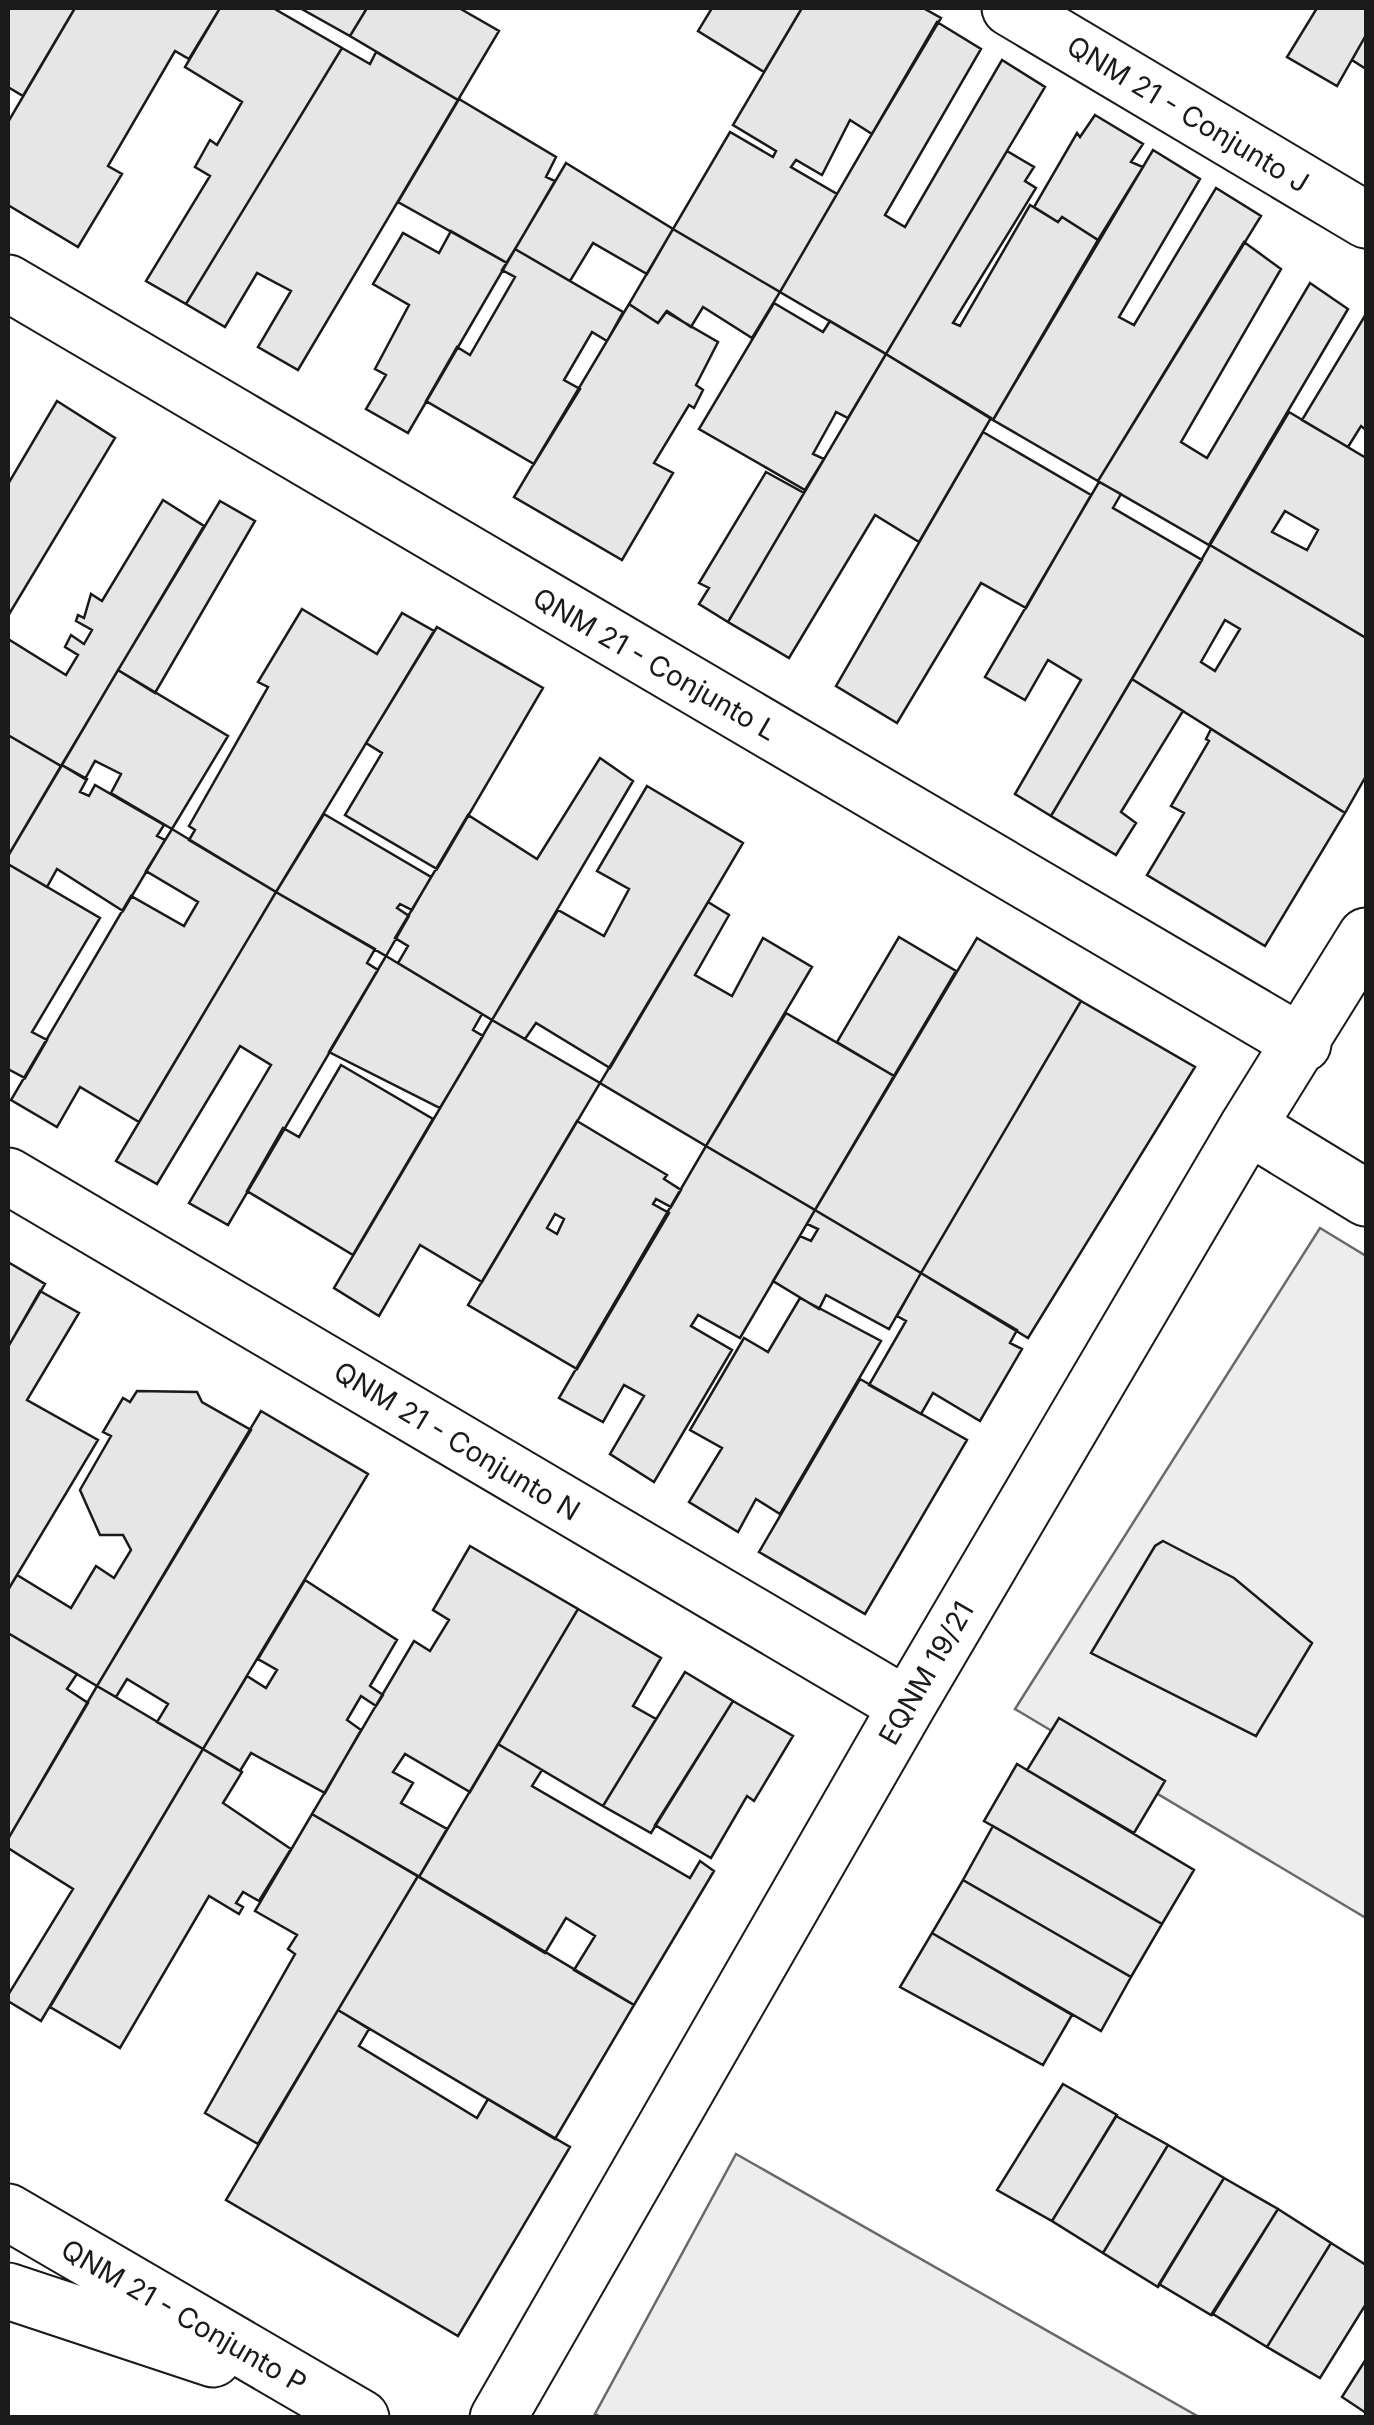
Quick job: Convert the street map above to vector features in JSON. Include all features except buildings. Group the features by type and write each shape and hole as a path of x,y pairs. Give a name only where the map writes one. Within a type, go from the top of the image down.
{"street":[{"name":"QNM 21 - Conjunto J","path":"1010,8 1366,220"},
{"name":"QNM 21 - Conjunto L","path":"8,284 1303,1044"},
{"name":"EQNM 19/21","path":"498,2418 906,1706 1248,1126 1303,1044 1366,936"},
{"path":"1248,1126 1366,1198"},
{"name":"QNM 21 - Conjunto N","path":"8,1176 906,1706"},
{"name":"QNM 21 - Conjunto P","path":"8,2212 361,2418"},
{"path":"8,2290 311,2391"}],"shaded area":[{"path":"1320,1228 1366,1256 1366,1918 1015,1709"},
{"path":"736,2154 1199,2417 595,2414"}]}
